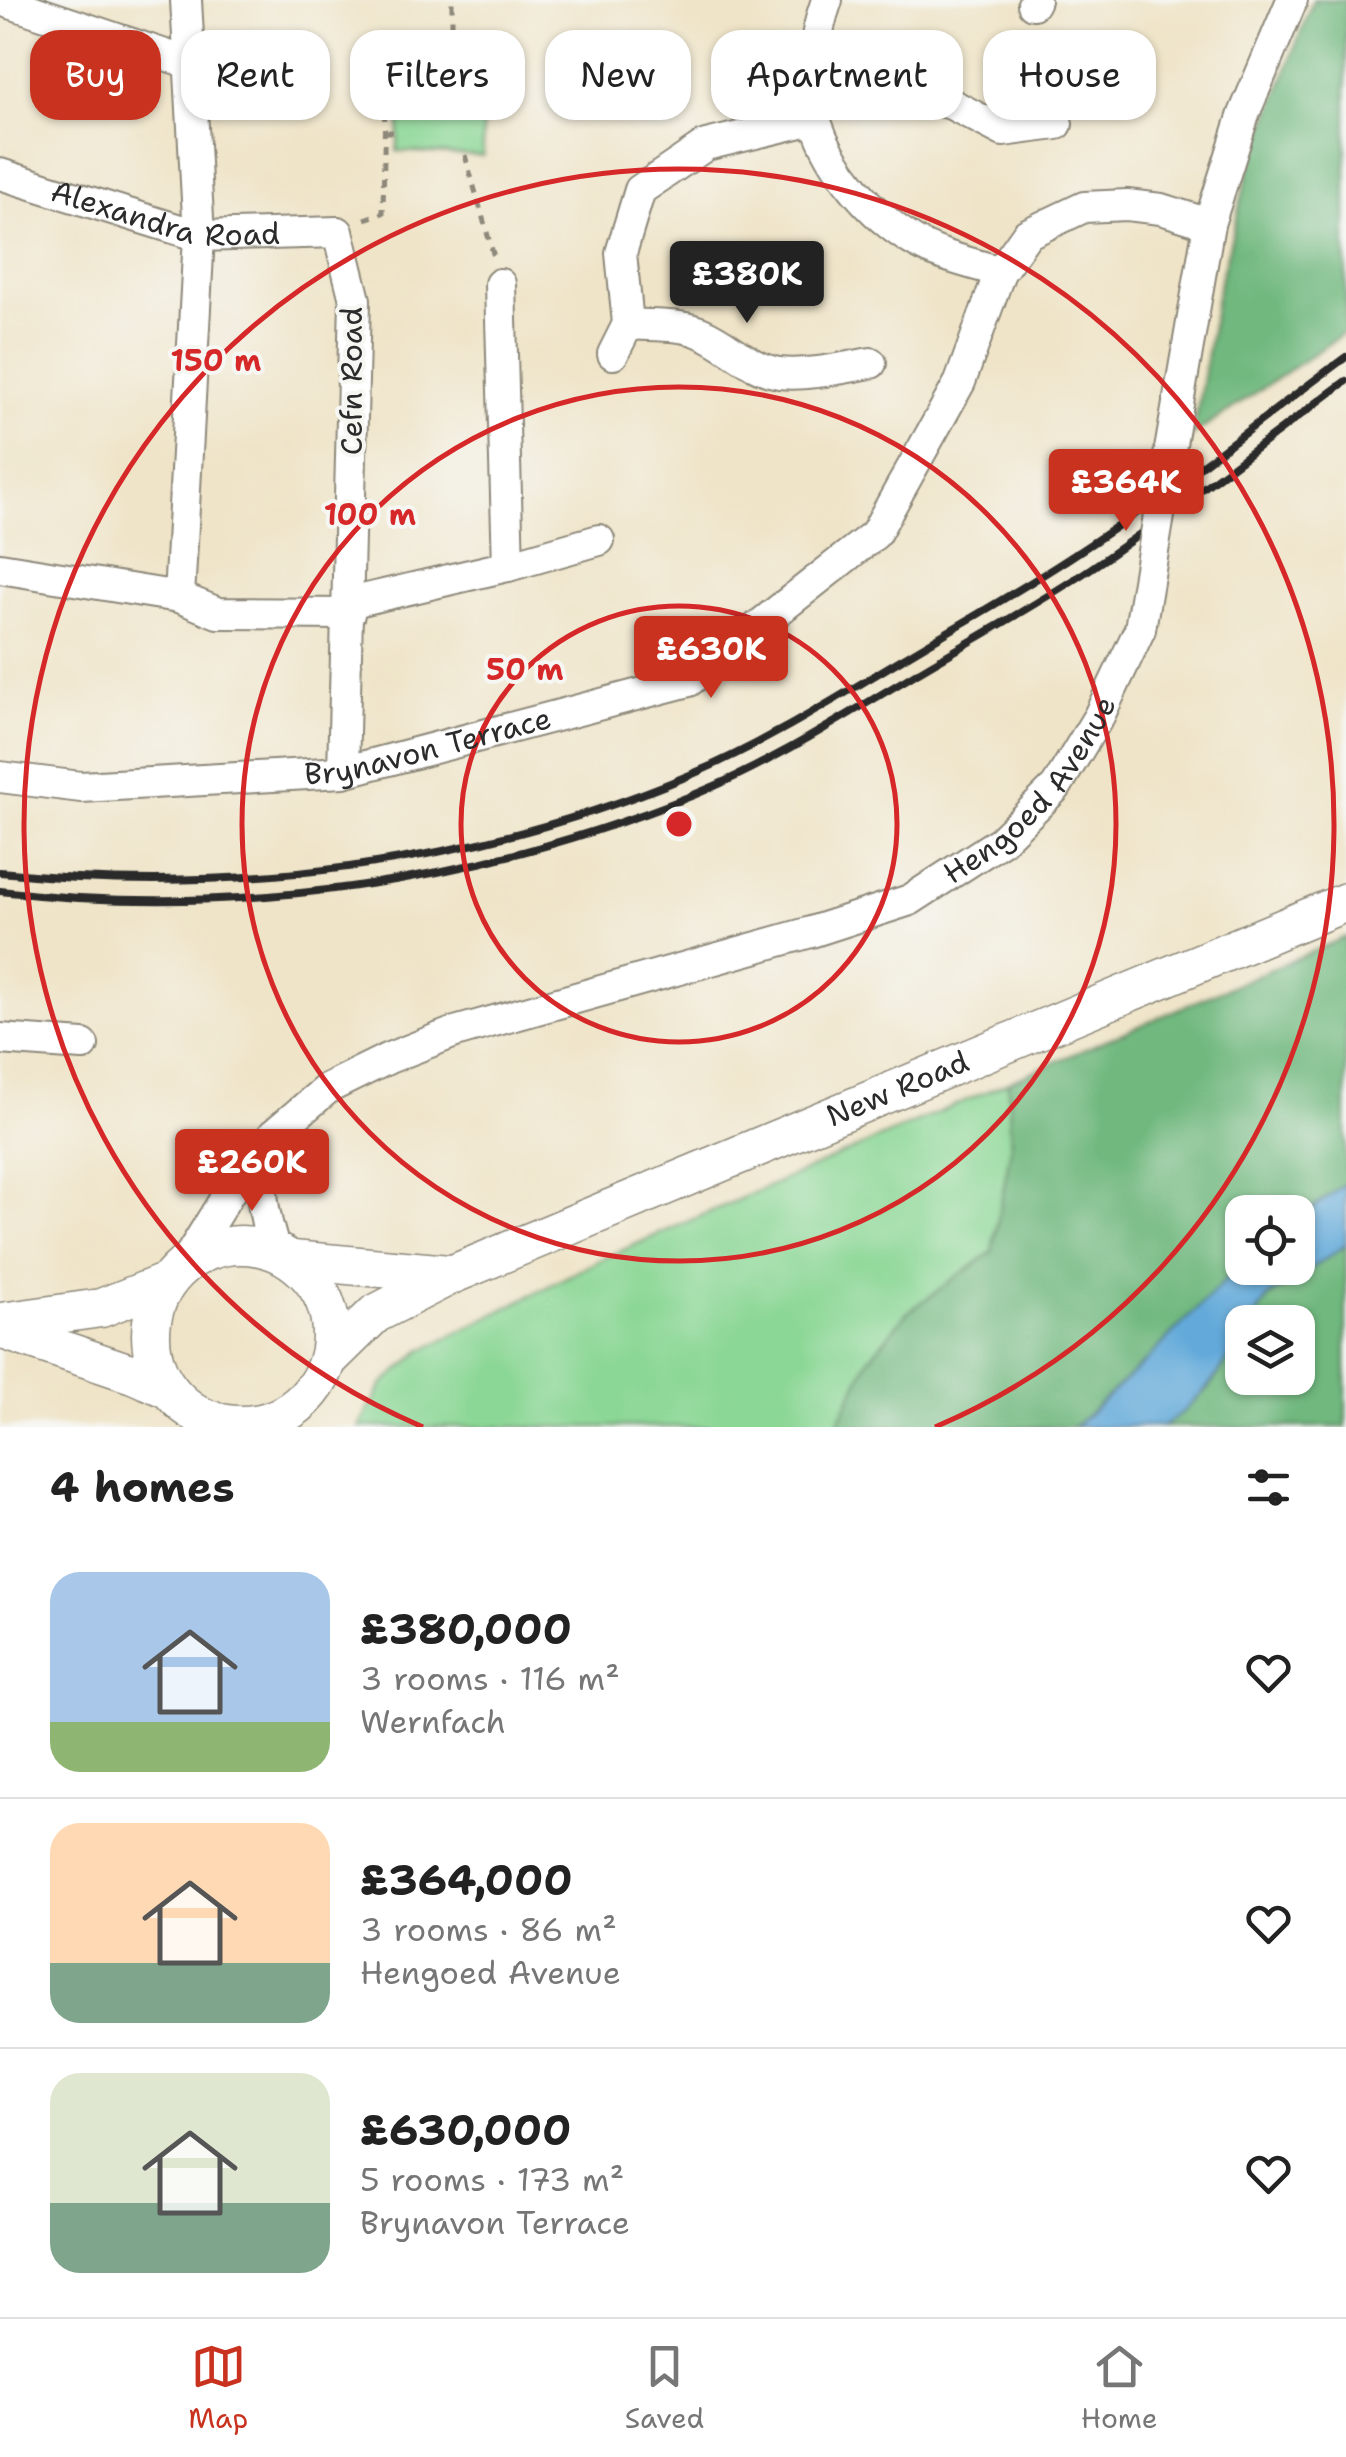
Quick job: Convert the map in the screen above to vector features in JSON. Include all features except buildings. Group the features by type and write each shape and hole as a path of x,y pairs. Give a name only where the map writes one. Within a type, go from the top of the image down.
{"main road":[{"name":"New Road","path":"328,1360 375,1314 451,1274 1346,902"},
{"path":"0,1326 101,1308 177,1272 212,1249 239,1244 284,1256 312,1279 326,1303 332,1332 328,1360 316,1386 297,1408 271,1421 243,1426 214,1422 188,1410 168,1389 155,1364 150,1335 154,1308 177,1272"},
{"name":"New Road","path":"284,1256 451,1274"},
{"path":"0,1326 168,1389"}],"street":[{"path":"1,0 181,60"},
{"path":"186,0 187,30"},
{"path":"820,30 827,0"},
{"name":"Hengoed Avenue","path":"177,1272 230,1191 273,1135 328,1088 455,1032 811,932 910,900 1001,841 1056,787 1099,716 1140,629 1209,224 1244,114 1292,0"},
{"path":"963,110 1003,130 1056,124"},
{"path":"179,597 199,236 192,120"},
{"path":"614,354 628,324 621,253 640,190 706,144 810,120"},
{"path":"814,120 830,152 881,217 915,242 1000,272"},
{"name":"Alexandra Road","path":"0,174 199,236 338,232"},
{"name":"Brynavon Terrace","path":"0,777 81,787 343,772 689,681 874,534 960,382 1000,272 1027,234 1084,206 1161,210 1209,224"},
{"name":"Cefn Road","path":"338,232 354,300 343,772"},
{"path":"500,284 508,566"},
{"path":"628,324 703,333 738,356 776,373 871,363"},
{"path":"0,568 179,597 218,612 349,609 599,540"},
{"path":"0,1039 82,1045"},
{"path":"273,1135 261,1167 264,1218 284,1256"}],"path":[{"path":"338,232 383,213 385,96 452,48 452,0"},
{"path":"385,132 399,132"},
{"path":"465,155 500,284"}],"green space":[{"path":"1313,0 1346,0 1346,332 1193,435 1218,289 1249,170"},
{"path":"400,120 483,120 483,156 397,151"},
{"path":"1346,937 1346,1183 1315,1207 1315,1195 1225,1195 1225,1280 1074,1427 836,1427 869,1359 907,1313 992,1252 1011,1148 1008,1082"},
{"path":"1008,1082 1011,1148 992,1252 907,1313 869,1359 836,1427 359,1427 382,1385 421,1351 602,1259"},
{"path":"1346,1245 1346,1427 1160,1427 1210,1387 1225,1364 1225,1395 1315,1395 1315,1305 1263,1305 1287,1285 1315,1285 1315,1266"}],"water":[{"path":"1346,1183 1346,1245 1315,1266 1315,1207"},
{"path":"1225,1280 1225,1285 1286,1285 1263,1305 1225,1305 1225,1364 1213,1381 1174,1419 1162,1426 1074,1427"}],"railway":[{"path":"0,872 176,880 351,867 523,832 690,775 798,721 1055,567 1146,506 1346,357"},
{"path":"0,891 88,899 177,900 266,896 354,886 528,851 696,794 801,742 1067,584 1155,524 1346,381"}]}
